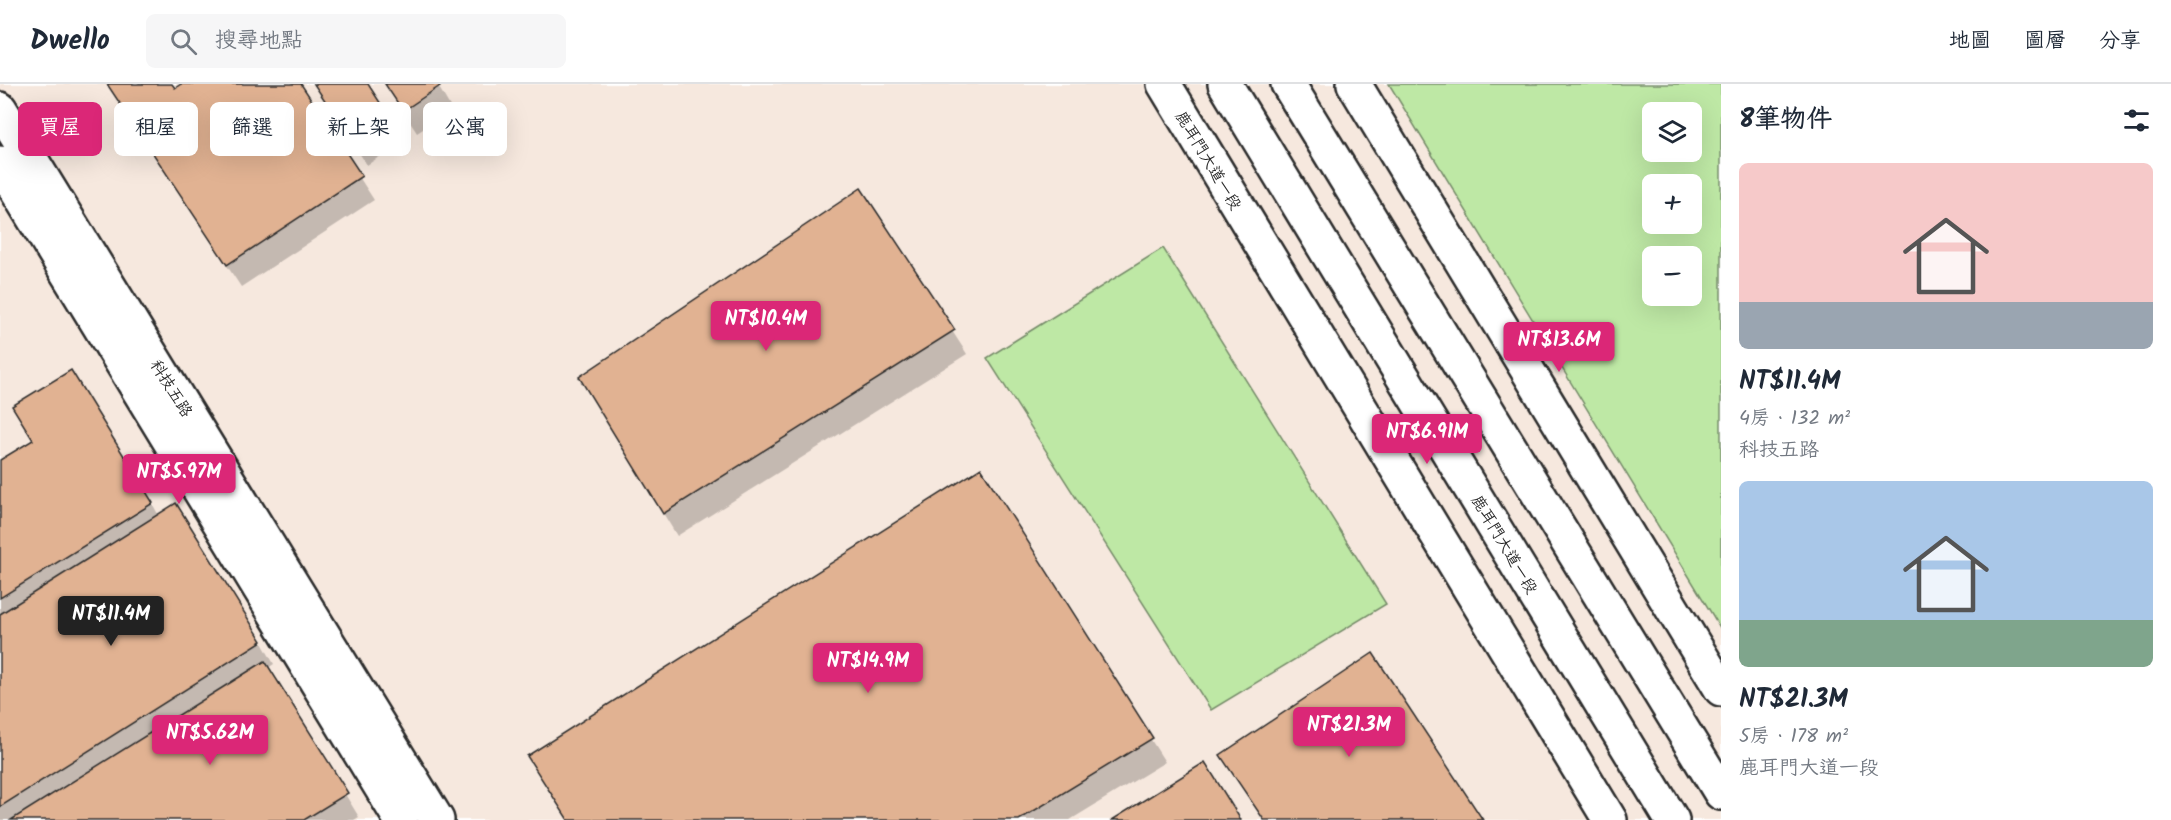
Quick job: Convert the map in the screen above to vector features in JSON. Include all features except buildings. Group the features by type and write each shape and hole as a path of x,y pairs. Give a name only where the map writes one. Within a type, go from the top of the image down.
{"street":[{"name":"鹿耳門大道一段","path":"1164,84 1610,820"},
{"name":"鹿耳門大道一段","path":"1225,84 1672,820"},
{"path":"1288,84 1721,793"},
{"path":"1354,84 1721,689"},
{"name":"科技五路","path":"0,109 437,820"},
{"name":"科技五路","path":"0,163 401,820"}],"shaded area":[{"path":"0,84 1721,84 1721,820 0,820"}],"green space":[{"path":"1389,84 1721,84 1721,629"},
{"path":"1163,248 1386,604 1211,710 987,358"}]}
